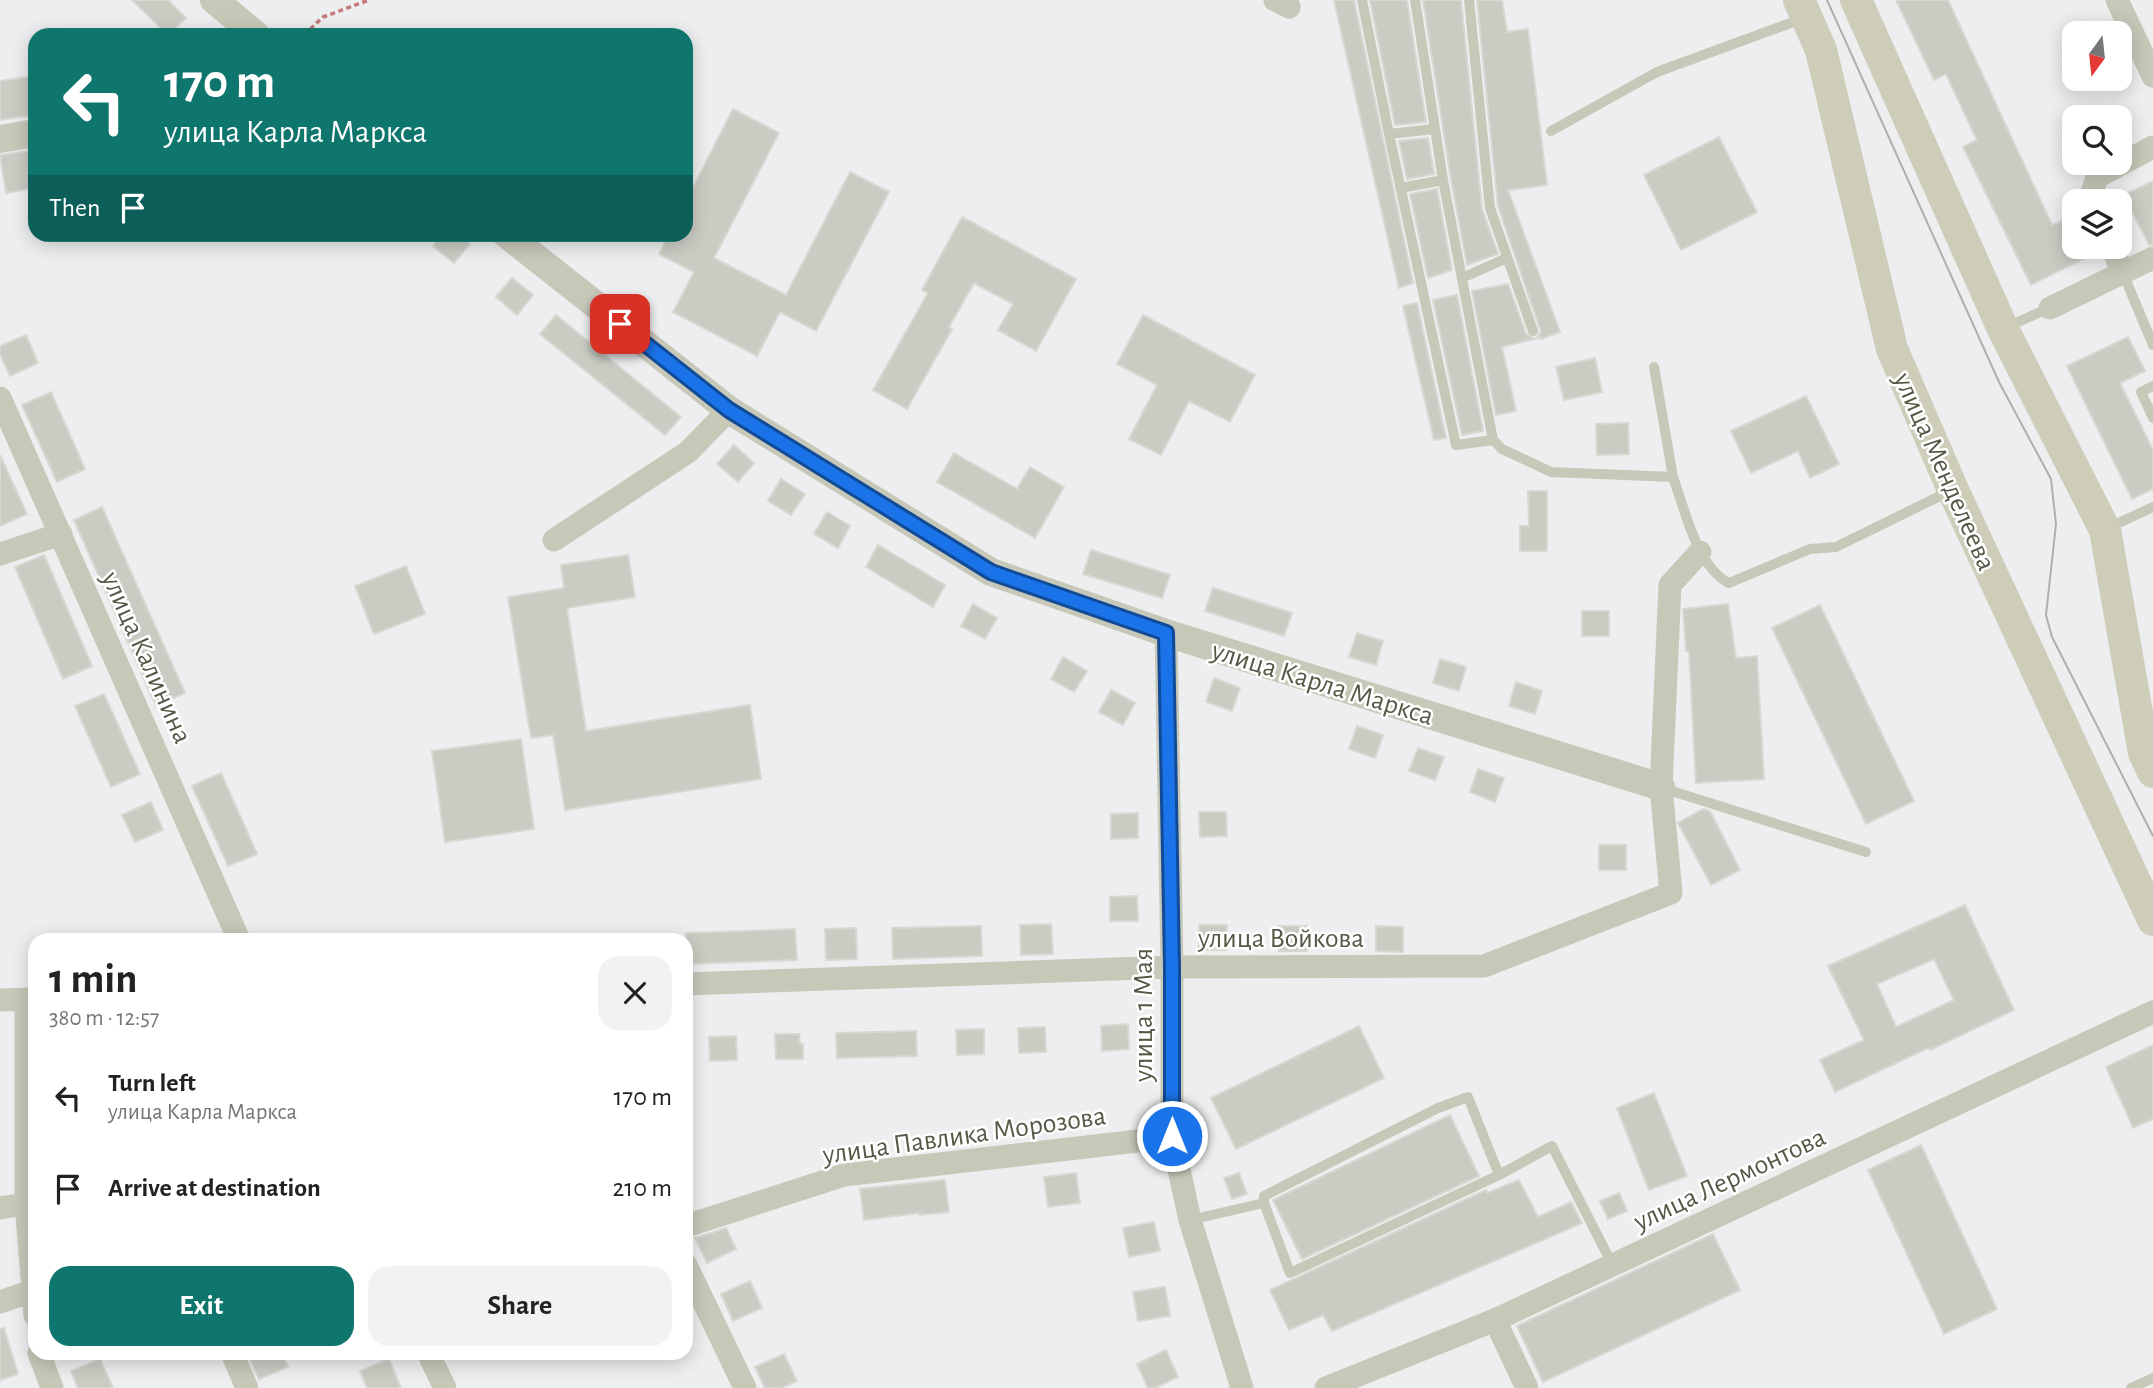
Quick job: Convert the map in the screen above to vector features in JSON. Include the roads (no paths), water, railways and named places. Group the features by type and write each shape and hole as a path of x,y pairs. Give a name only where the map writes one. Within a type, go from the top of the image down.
{"main road":[{"path":"1856,0 2003,329 2105,530 2150,758"},
{"name":"улица Менделеева","path":"1802,9 1821,50 1892,349 1953,490 2153,920"}],"street":[{"path":"214,0 248,28"},
{"path":"2117,0 2153,76"},
{"path":"0,138 28,134"},
{"path":"2093,189 2097,177 2153,147"},
{"name":"улица Карла Маркса","path":"516,242 729,410 991,572 1166,633 1661,787"},
{"path":"2050,308 2153,257"},
{"path":"2117,259 2122,271"},
{"name":"улица Калинина","path":"0,398 236,933"},
{"path":"554,540 688,452 729,410"},
{"path":"0,554 61,534"},
{"path":"1661,787 1670,585 1700,552"},
{"name":"улица 1 Мая","path":"1166,633 1172,1136 1190,1220 1242,1388"},
{"name":"улица Войкова","path":"693,984 1172,967 1484,966 1671,893 1661,787"},
{"path":"0,1000 28,999"},
{"name":"улица Лермонтова","path":"1326,1388 1495,1320 2153,1012"},
{"name":"улица Павлика Морозова","path":"693,1224 844,1175 1172,1136"},
{"path":"28,1180 28,1232"},
{"path":"0,1208 26,1203"},
{"path":"693,1280 745,1388"},
{"path":"0,1302 28,1292"},
{"path":"1495,1320 1527,1388"},
{"path":"42,1360 52,1388"},
{"path":"235,1360 247,1388"},
{"path":"431,1360 444,1388"}],"lane":[{"path":"1363,0 1456,446 1493,440"},
{"path":"1415,0 1443,180 1493,440 1502,449 1550,472 1672,477"},
{"path":"1469,0 1490,208 1532,331"},
{"path":"1552,131 1657,72 1802,9"},
{"path":"1389,134 1434,129"},
{"path":"1401,188 1443,180"},
{"path":"2003,329 2153,257"},
{"path":"1462,278 1507,258"},
{"path":"2122,271 2153,345"},
{"path":"1654,368 1672,477 1700,552 1718,577 1729,583 1810,549 1836,547 1953,490"},
{"path":"2153,386 2141,392 2153,418"},
{"path":"2105,530 2153,507"},
{"path":"1661,787 1867,852"},
{"path":"1499,1175 1468,1097 1438,1108 1264,1196 1264,1203 1290,1273 1499,1175 1552,1146 1613,1266"},
{"path":"1190,1220 1264,1203"},
{"path":"2131,1388 2153,1378"}],"tram line":[{"path":"1827,0 1999,382 2051,479 2056,524 2046,615 2052,637 2153,836"}]}
